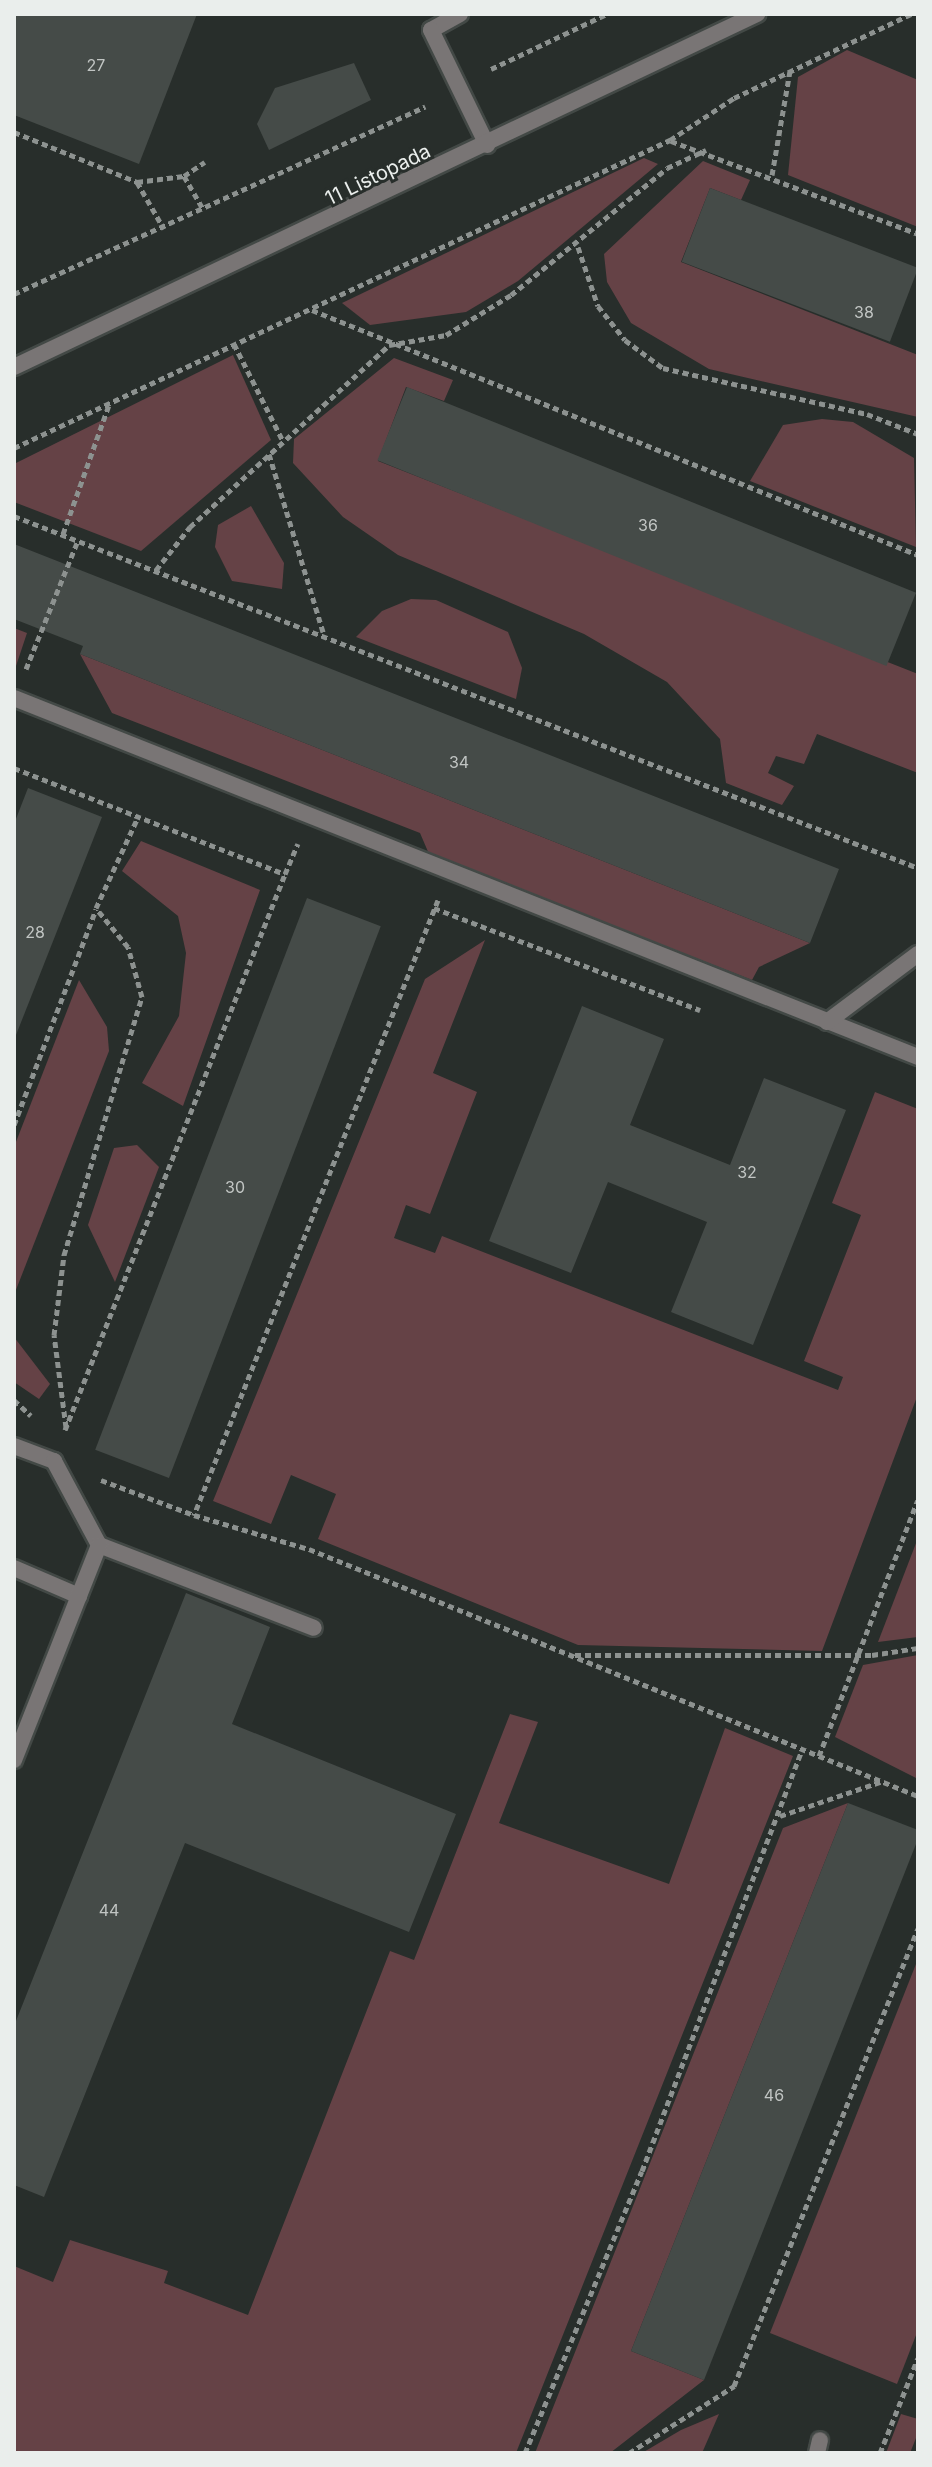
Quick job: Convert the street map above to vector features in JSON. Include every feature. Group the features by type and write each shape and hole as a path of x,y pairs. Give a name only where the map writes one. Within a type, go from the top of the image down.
{"street":[{"path":"460,14 431,30 487,145"},
{"name":"11 Listopada","path":"14,367 487,145 757,14"},
{"path":"14,698 918,1057"},
{"path":"827,1022 918,954"},
{"path":"14,1446 54,1461 99,1545 314,1628"},
{"path":"14,1760 99,1545"},
{"path":"14,1568 79,1596"}],"path":[{"path":"491,69 607,14"},
{"path":"14,448 670,140 790,70 911,14"},
{"path":"772,175 790,70"},
{"path":"14,294 164,229 425,107"},
{"path":"14,132 137,182 184,176 205,162"},
{"path":"670,140 772,175 918,234"},
{"path":"156,570 190,527 389,345 446,335 578,247 667,168 706,150"},
{"path":"184,176 204,210"},
{"path":"137,182 164,229"},
{"path":"578,247 598,306 625,340 663,368 867,414 918,434"},
{"path":"311,310 389,345 918,555"},
{"path":"234,344 283,441"},
{"path":"63,534 109,404"},
{"path":"269,454 324,634"},
{"path":"14,516 324,634 918,868"},
{"path":"14,698 78,540"},
{"path":"14,768 285,874"},
{"path":"14,1125 96,908 139,815"},
{"path":"60,1444 301,836 315,841"},
{"path":"194,1515 441,890"},
{"path":"66,1428 54,1335 64,1255 142,997 128,947 96,908"},
{"path":"434,908 714,1016"},
{"path":"95,1478 194,1515 309,1549 918,1796"},
{"path":"819,1756 918,1500"},
{"path":"570,1655 859,1654 918,1648"},
{"path":"525,2453 779,1817 802,1750"},
{"path":"779,1817 882,1781"},
{"path":"629,2453 734,2386 918,1929"},
{"path":"880,2453 918,2358"}],"shaded area":[{"path":"847,50 918,80 918,227 788,175 798,77"},
{"path":"644,158 658,164 518,281 466,312 370,325 342,303"},
{"path":"703,161 750,180 741,200 710,188 681,262 918,355 918,417 709,369 631,323 607,282 604,254"},
{"path":"233,355 271,440 141,551 14,502 14,464"},
{"path":"394,358 453,380 444,401 406,387 378,461 918,674 918,773 817,734 804,764 776,756 768,773 794,786 782,805 726,783 720,739 667,682 584,634 398,555 343,517 293,463 294,439"},
{"path":"822,419 853,422 914,458 916,547 750,481 783,425"},
{"path":"251,506 284,563 282,589 232,581 215,547 218,525"},
{"path":"411,599 436,600 508,632 522,668 516,699 356,637 382,611"},
{"path":"14,628 27,633 14,672"},
{"path":"80,654 810,943 759,967 752,980 429,854 420,833 112,713"},
{"path":"141,841 260,890 183,1106 142,1083 179,1016 186,953 178,916 122,871"},
{"path":"485,940 433,1073 477,1092 430,1214 406,1205 394,1238 435,1253 442,1236 838,1390 843,1377 804,1361 861,1215 832,1203 875,1092 918,1109 918,1394 822,1651 578,1645 318,1539 336,1494 291,1475 271,1524 213,1501 425,979"},
{"path":"79,980 107,1027 109,1051 14,1295 14,1147"},
{"path":"137,1145 159,1167 115,1282 88,1225 114,1148"},
{"path":"14,1337 50,1384 39,1399 14,1382"},
{"path":"918,1538 918,1637 878,1642"},
{"path":"918,1655 918,1779 835,1737 863,1665"},
{"path":"510,1714 538,1722 499,1823 669,1884 725,1728 793,1756 516,2453 14,2453 14,2266 53,2282 70,2240 168,2271 164,2283 248,2315 390,1951 414,1960"},
{"path":"848,1803 631,2351 704,2380 610,2453 535,2453 783,1828"},
{"path":"918,1959 918,2330 897,2384 770,2333"},
{"path":"719,2414 702,2453 642,2453 681,2430"},
{"path":"901,2414 918,2419 918,2433 910,2453 886,2453"}],"building":[{"path":"14,14 197,14 139,164 14,115"},
{"path":"354,63 371,100 269,150 257,124 275,88"},
{"path":"710,188 918,268 890,342 682,262"},
{"path":"407,387 916,593 886,666 377,460"},
{"path":"14,544 839,869 810,943 80,654 83,646 14,619"},
{"path":"28,788 102,817 16,1035 14,824"},
{"path":"307,898 381,926 169,1478 95,1450"},
{"path":"582,1006 664,1039 630,1125 730,1165 764,1078 846,1110 753,1345 671,1312 707,1222 608,1182 571,1273 489,1241"},
{"path":"186,1593 270,1627 232,1724 456,1814 409,1932 185,1843 44,2197 14,2185 14,2026"},
{"path":"848,1803 918,1830 918,1839 704,2380 631,2351"}]}
